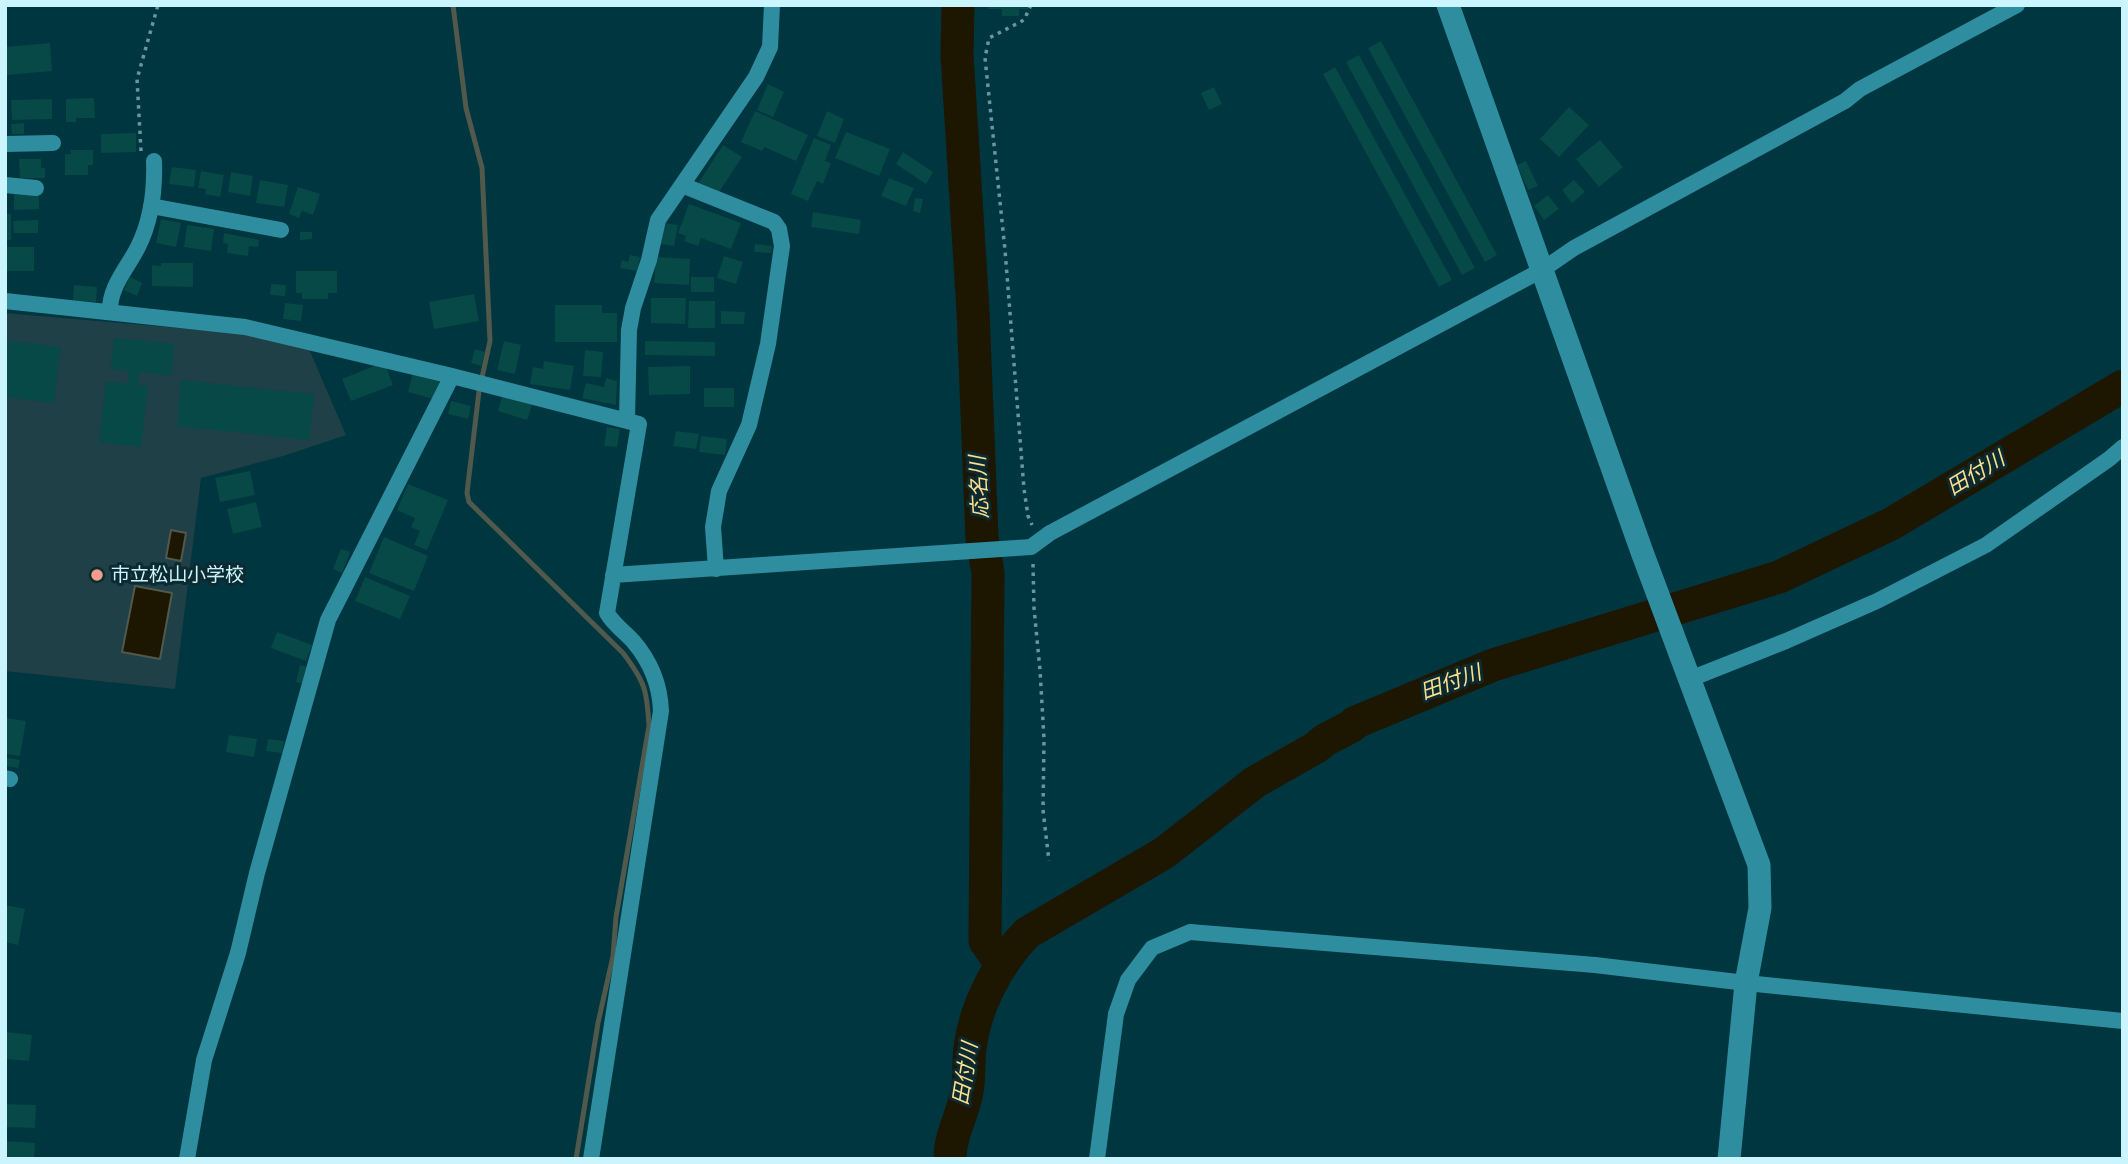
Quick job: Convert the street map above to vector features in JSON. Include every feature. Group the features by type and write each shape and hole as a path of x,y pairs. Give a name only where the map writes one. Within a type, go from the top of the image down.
{"street":[{"path":"627,420 629,330 658,220 761,69 770,47 772,5"},
{"path":"1448,5 1642,552 1759,865 1760,908 1746,983 1729,1159"},
{"path":"613,575 1034,545 1050,533 1542,270 1574,248 2017,5"},
{"path":"5,144 52,143"},
{"path":"110,312 110,298 139,246 151,206 155,185 154,163"},
{"path":"5,185 36,188"},
{"path":"682,185 774,222 779,229 782,246 759,389 749,425 719,491 713,527 716,569"},
{"path":"151,206 281,230"},
{"path":"5,300 245,327 639,424 607,613 612,622 632,640 655,674 661,711 591,1159"},
{"path":"187,1159 204,1060 238,953 257,873 328,620 452,376"},
{"path":"1690,679 1877,601 1986,545 2123,447"},
{"path":"1097,1159 1116,1014 1128,980 1152,948 1190,932 1595,965 2123,1021"}],"path":[{"path":"154,163 142,165 137,79 158,5"},
{"path":"1031,5 1024,20 989,38 985,58 1006,263 1024,489 1034,545 1032,570 1044,739 1043,810 1049,861"}],"shaded area":[{"name":"市立松山小学校","path":"5,313 260,335 309,349 346,435 283,456 201,478 175,689 5,671"},
{"path":"171,530 186,533 181,561 166,558"},
{"path":"135,586 172,593 160,659 122,652"}],"building":[{"path":"988,5 1028,5 1028,9 1019,9 1019,16 1002,16 1002,9 988,9"},
{"path":"1381,41 1497,255 1485,262 1368,48"},
{"path":"50,43 52,71 7,75 5,47"},
{"path":"1359,55 1475,268 1462,275 1346,62"},
{"path":"1335,67 1452,280 1439,287 1323,74"},
{"path":"768,84 784,92 773,117 757,110"},
{"path":"1214,87 1222,104 1209,110 1201,93"},
{"path":"94,98 95,118 76,118 76,122 66,122 66,99"},
{"path":"52,99 52,119 12,120 11,100"},
{"path":"1569,107 1589,125 1559,157 1540,139"},
{"path":"755,111 808,135 796,161 764,147 762,151 741,142"},
{"path":"827,111 844,119 835,143 817,136"},
{"path":"24,123 24,134 12,134 11,124"},
{"path":"846,132 890,149 879,176 835,158"},
{"path":"136,133 136,152 101,153 101,134"},
{"path":"814,138 831,145 825,161 831,163 823,184 817,181 808,201 791,194"},
{"path":"1600,140 1623,167 1599,187 1576,159"},
{"path":"723,145 742,157 716,197 697,185"},
{"path":"70,150 93,150 93,165 88,165 88,175 65,175 65,154 71,154"},
{"path":"903,152 933,172 926,184 896,164"},
{"path":"19,159 41,159 45,178 20,178"},
{"path":"1526,161 1538,186 1528,190 1517,165"},
{"path":"172,167 196,170 194,187 169,184"},
{"path":"201,171 224,175 220,197 205,194 206,189 198,188"},
{"path":"231,172 253,176 250,196 228,192"},
{"path":"889,178 914,188 906,206 881,196"},
{"path":"260,180 288,185 284,207 256,203"},
{"path":"1574,180 1585,192 1572,203 1562,190"},
{"path":"298,187 320,194 313,215 302,211 299,218 289,214"},
{"path":"14,192 39,192 39,209 14,210"},
{"path":"1548,195 1559,209 1544,220 1534,206"},
{"path":"915,198 923,199 920,213 913,211"},
{"path":"689,204 741,223 731,249 701,238 698,246 684,241 686,236 678,233"},
{"path":"813,212 861,220 859,234 811,227"},
{"path":"5,214 11,214 11,240 5,240"},
{"path":"161,219 181,223 176,247 156,243"},
{"path":"38,220 38,233 14,233 13,221"},
{"path":"664,223 678,225 674,246 660,244"},
{"path":"187,225 214,229 211,251 184,247"},
{"path":"300,232 312,232 312,239 300,240"},
{"path":"224,233 259,240 258,247 249,246 248,256 227,253 228,244 223,243"},
{"path":"755,244 772,246 771,253 754,252"},
{"path":"5,247 34,247 34,271 5,271"},
{"path":"630,255 640,257 637,271 620,268 622,260 628,262"},
{"path":"724,256 743,262 736,284 717,278"},
{"path":"656,257 690,259 689,285 654,283"},
{"path":"161,263 193,263 193,287 152,286 152,265 161,266"},
{"path":"296,271 337,271 337,293 328,293 328,299 302,299 302,293 296,293"},
{"path":"130,277 142,283 137,296 124,290"},
{"path":"691,277 714,277 714,292 691,292"},
{"path":"271,284 286,285 285,296 270,295"},
{"path":"74,285 97,287 96,302 73,300"},
{"path":"474,294 479,321 434,329 429,302"},
{"path":"651,298 686,298 685,324 651,323"},
{"path":"689,301 715,301 715,328 688,328"},
{"path":"285,303 303,305 301,321 283,319"},
{"path":"555,305 602,305 602,313 617,313 617,342 555,342"},
{"path":"721,311 745,312 744,324 721,324"},
{"path":"114,338 174,344 171,376 139,372 138,385 148,386 141,447 99,442 106,382 127,384 129,371 111,369"},
{"path":"5,340 61,347 54,403 5,397"},
{"path":"504,341 521,345 515,374 497,370"},
{"path":"645,341 715,342 715,356 645,355"},
{"path":"475,349 485,352 481,366 471,363"},
{"path":"585,350 603,352 601,377 583,376"},
{"path":"544,361 574,366 570,390 530,384 533,367 543,369"},
{"path":"384,362 393,385 351,401 342,379"},
{"path":"690,366 690,394 649,395 648,367"},
{"path":"413,373 442,380 437,400 408,392"},
{"path":"606,378 617,381 616,405 582,398 586,383 604,387"},
{"path":"181,380 314,394 309,440 177,426"},
{"path":"704,388 734,388 734,407 704,407"},
{"path":"502,396 532,405 527,420 498,411"},
{"path":"451,401 471,406 468,419 448,414"},
{"path":"607,427 620,429 617,447 604,446"},
{"path":"676,431 699,434 696,449 673,446"},
{"path":"701,436 727,439 725,455 699,452"},
{"path":"250,471 255,495 220,502 215,478"},
{"path":"408,484 448,500 427,550 414,545 420,531 411,527 415,518 397,510"},
{"path":"256,502 262,527 233,534 227,509"},
{"path":"384,537 428,556 414,591 369,573"},
{"path":"341,549 350,552 342,573 333,569"},
{"path":"365,577 410,596 400,619 355,601"},
{"path":"277,632 312,645 306,661 271,648"},
{"path":"300,665 309,667 305,684 296,682"},
{"path":"5,718 26,721 20,756 5,754"},
{"path":"229,735 257,739 254,757 226,752"},
{"path":"268,739 284,741 282,753 266,751"},
{"path":"5,757 20,760 18,768 5,766"},
{"path":"5,905 25,909 18,945 5,942"},
{"path":"5,1032 32,1035 29,1061 5,1059"},
{"path":"5,1104 36,1105 35,1128 5,1127"},
{"path":"5,1141 35,1143 34,1159 5,1159"}],"waterway":[{"path":"453,5 466,108 482,168 490,341 479,391 467,493 469,502 623,653 644,687 647,703 649,726 616,917 613,956 598,1023 576,1159"},
{"name":"応名川","path":"958,5 957,55 973,311 982,538 988,573 985,941 1001,964"},
{"name":"田付川","path":"950,1159 952,1141 967,1091 970,1048 977,1017 998,971 1016,945 1027,933 1164,853 1255,782 1354,723 1493,665 1779,577 1891,524 2123,386"}],"place":[{"name":"市立松山小学校","path":"97,575"}]}
